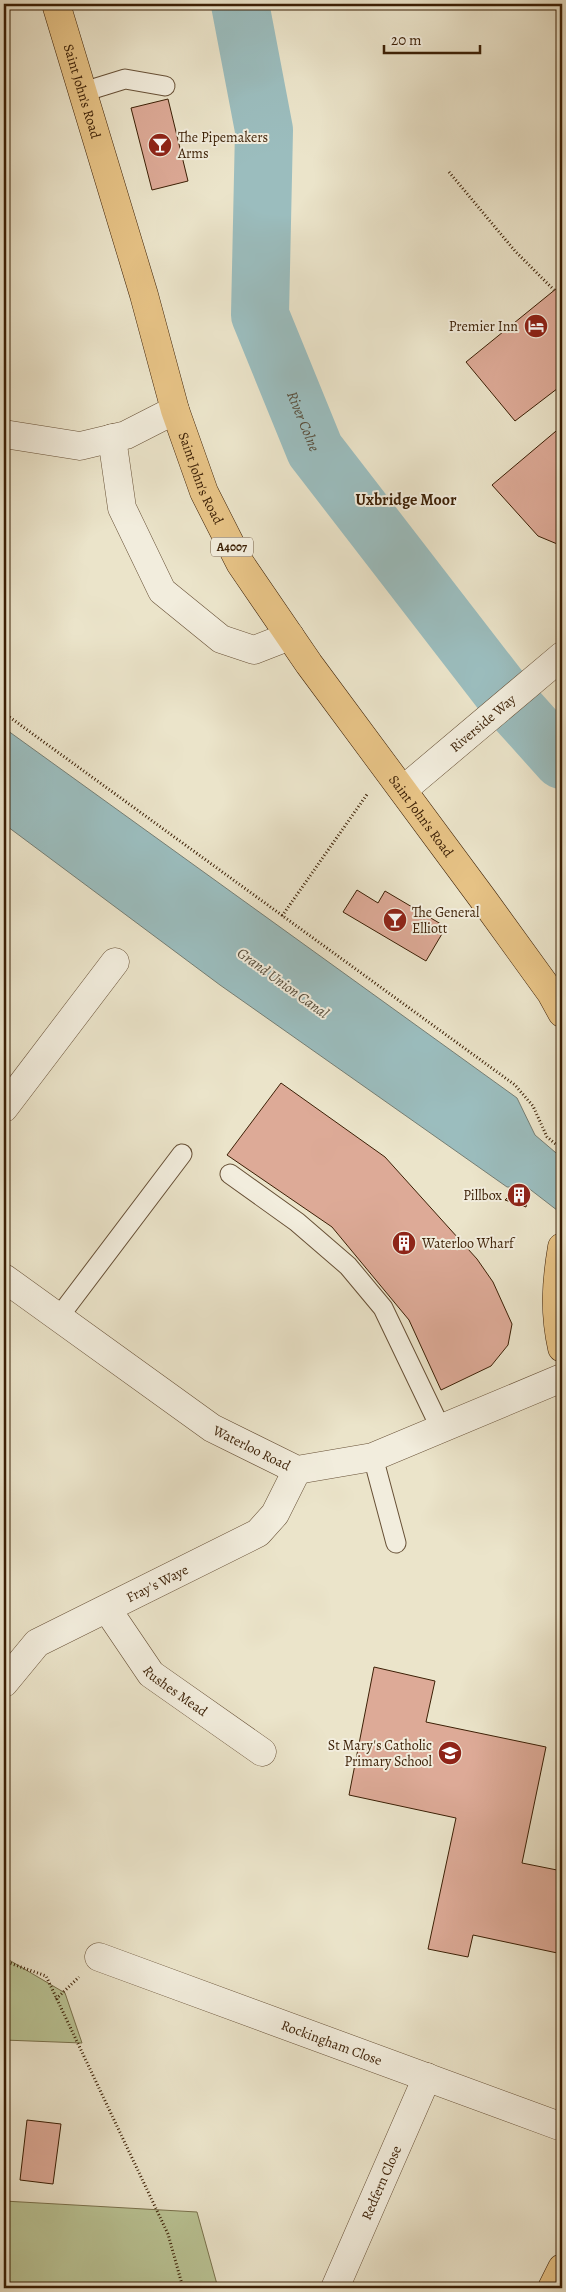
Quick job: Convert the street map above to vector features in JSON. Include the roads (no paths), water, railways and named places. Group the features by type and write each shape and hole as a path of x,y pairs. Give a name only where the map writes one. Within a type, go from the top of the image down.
{"main road":[{"name":"Saint John's Road","path":"56,4 144,295 175,410 204,492 240,563 290,636 545,985 562,1013"},
{"path":"562,1247 557,1277 556,1318 562,1348"},
{"path":"552,2288 562,2268"}],"street":[{"path":"4,434 80,446 126,435 175,410"},
{"path":"112,438 122,508 162,590 221,639 254,650 290,636"},
{"name":"Riverside Way","path":"397,783 478,727 562,656"},
{"path":"4,1108 115,962"},
{"name":"Waterloo Road","path":"4,1278 212,1428 297,1470 373,1457 562,1378"},
{"name":"Fray's Waye","path":"7,1670 37,1643 107,1610 258,1533 275,1514 297,1470"},
{"name":"Rushes Mead","path":"107,1610 151,1674 262,1752"},
{"name":"Rockingham Close","path":"99,1958 562,2128"},
{"name":"Redfern Close","path":"335,2288 427,2077"}],"lane":[{"path":"82,92 125,79 165,86"},
{"path":"58,1318 182,1154"},
{"path":"230,1174 297,1222 348,1266 383,1308 441,1429"},
{"path":"373,1457 396,1543"}],"water":[{"name":"Grand Union Canal","path":"4,728 517,1098 535,1135 562,1158 562,1214 527,1187 507,1187 220,985 4,824"}],"waterway":[{"name":"River Colne","path":"240,4 264,130 260,315 315,450 508,700 562,760"}],"place":[{"name":"The Pipemakers Arms","path":"160,145"},
{"name":"Premier Inn","path":"536,326"},
{"name":"The General Elliott","path":"395,920"},
{"name":"Pillbox","path":"519,1195"},
{"name":"Waterloo Wharf","path":"404,1243"},
{"name":"St Mary's Catholic Primary School","path":"450,1753"}],"district":[{"name":"Uxbridge Moor","path":"406,499"}]}
